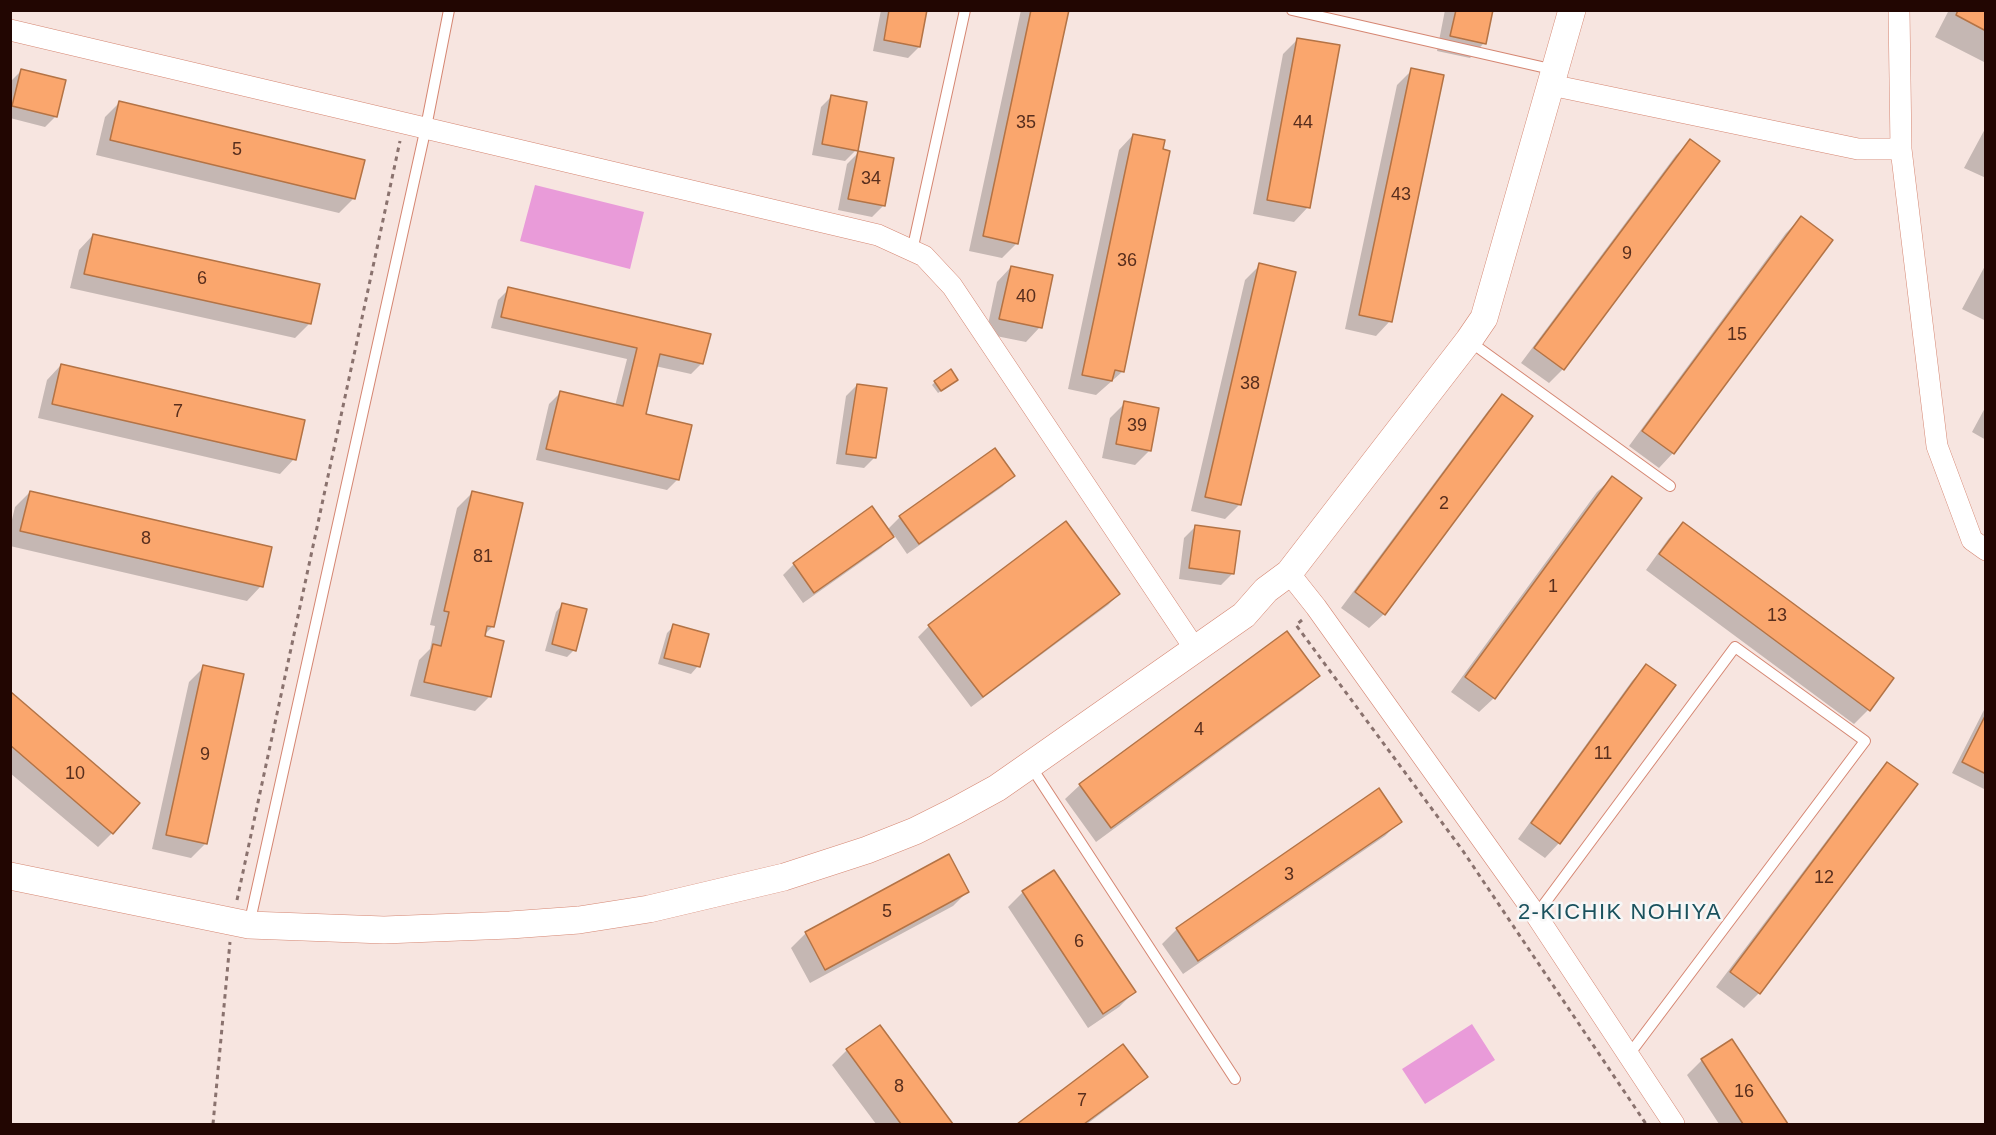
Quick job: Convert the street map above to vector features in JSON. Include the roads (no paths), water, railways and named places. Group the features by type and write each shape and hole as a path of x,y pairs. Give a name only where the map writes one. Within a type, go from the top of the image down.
{"street":[{"path":"10,876 241,923 384,930 498,926 579,920 650,909 784,877 867,850 915,831 997,788 1244,615 1266,590 1289,573 1468,340 1484,318 1572,10"},
{"path":"1899,10 1901,149 1936,446 1972,540 1986,550"},
{"path":"10,30 878,235 924,256 952,286 1195,649"},
{"path":"1553,78 1858,149 1901,149"},
{"path":"1289,573 1316,607 1536,915 1674,1125"}],"lane":[{"path":"241,923 426,127 449,10"},
{"path":"912,251 966,10"},
{"path":"1293,10 1553,78"},
{"path":"1468,340 1670,486"},
{"path":"1536,915 1735,647 1865,741 1628,1056"},
{"path":"1030,765 1235,1079"}],"district":[{"name":"2-KICHIK NOHIYA","path":"1620,913"}]}
